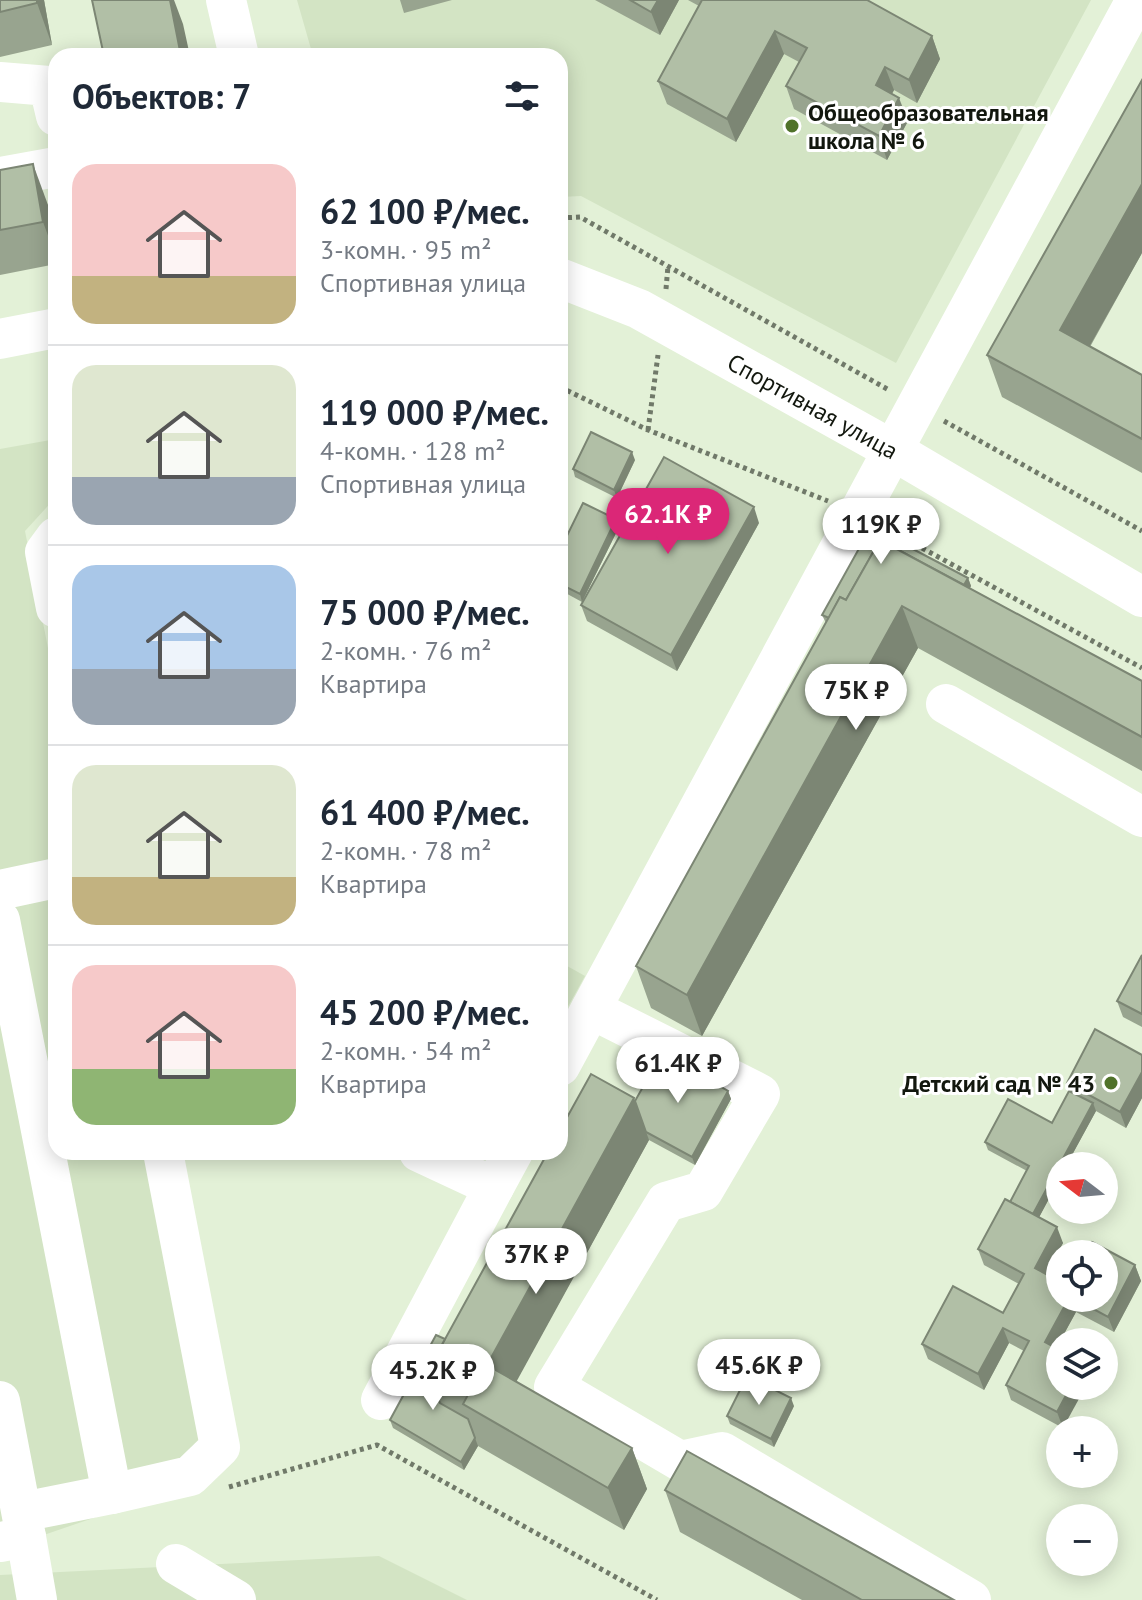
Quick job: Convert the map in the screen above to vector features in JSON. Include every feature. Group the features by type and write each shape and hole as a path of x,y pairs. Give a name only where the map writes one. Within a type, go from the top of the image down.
{"street":[{"path":"226,0 237,48"},
{"path":"568,1043 578,1015 918,406 1127,52 1136,0"},
{"path":"0,82 48,86"},
{"path":"0,177 48,168"},
{"name":"Спортивная улица","path":"568,281 639,309 894,451 1142,597"},
{"path":"0,339 48,330"},
{"path":"48,548 45,552 48,567"},
{"path":"946,704 1142,817"},
{"path":"0,890 48,880"},
{"path":"0,920 112,1494"},
{"path":"578,1015 760,1094 703,1191 666,1202 554,1387 680,1461 722,1452 971,1600"},
{"path":"16,1531 112,1494 190,1476 220,1447 165,1160"},
{"path":"436,1160 494,1187"},
{"path":"381,1400 509,1160"},
{"path":"0,1401 16,1531 37,1600"},
{"path":"176,1564 236,1600"}],"path":[{"path":"568,218 580,217 1142,531"},
{"path":"278,1472 377,1445 657,1600"}],"shaded area":[{"name":"Общеобразовательная школа № 6","path":"297,0 1091,0 896,363 581,196 568,197 568,48 311,48"},
{"path":"48,440 48,506 25,531 48,648 48,1160 148,1160 210,1478 0,1550 0,449"},
{"path":"568,966 585,976 568,1007"},
{"path":"379,1556 467,1600 0,1600 0,1575"}],"building":[{"path":"0,0 37,0 37,3 0,12"},
{"path":"92,0 170,0 179,48 102,48"},
{"path":"630,0 658,0 651,12"},
{"path":"702,0 867,0 932,36 909,80 885,67 876,85 899,98 879,136 786,86 807,48 775,31 727,119 658,81"},
{"path":"1142,80 1142,184 1060,330 1142,375 1142,439 987,355"},
{"path":"33,164 43,222 0,230 0,170"},
{"path":"591,432 632,452 614,490 573,469"},
{"path":"664,457 754,507 671,655 581,605"},
{"path":"583,503 616,519 580,594 568,588 568,534"},
{"path":"871,527 968,578 964,585 880,540 846,600 840,597 829,618 822,615"},
{"path":"880,540 1142,681 1142,737 902,606 687,995 636,966 840,597 846,600"},
{"path":"1142,955 1142,1014 1117,1001"},
{"name":"Детский сад № 43","path":"1095,1029 1142,1055 1142,1072 1120,1112 1067,1083"},
{"path":"662,1053 728,1091 692,1157 646,1132 635,1101"},
{"path":"591,1074 634,1098 487,1365 632,1448 608,1488 463,1404 469,1393 428,1370 544,1160 568,1160 568,1116"},
{"path":"1069,1091 1093,1103 1067,1152 1046,1152 1046,1190 1033,1214 1010,1202 1029,1166 985,1142 1008,1099 1052,1123"},
{"path":"1005,1199 1046,1221 1046,1224 1057,1227 1050,1240 1046,1240 1046,1248 1035,1268 1046,1274 1046,1312 1061,1312 1053,1328 1046,1328 1045,1342 1046,1400 1063,1400 1057,1412 1006,1385 1029,1341 1003,1328 978,1374 922,1344 953,1286 1003,1313 1024,1274 978,1249"},
{"path":"1118,1256 1135,1265 1118,1298"},
{"path":"436,1335 445,1339 428,1370 440,1403 468,1419 475,1438 461,1462 390,1420"},
{"path":"747,1376 791,1398 771,1439 727,1416"},
{"path":"687,1451 954,1600 862,1600 665,1490"}],"place":[{"name":"Общеобразовательная школа № 6","path":"792,126"},
{"name":"Детский сад № 43","path":"1111,1083"}]}
